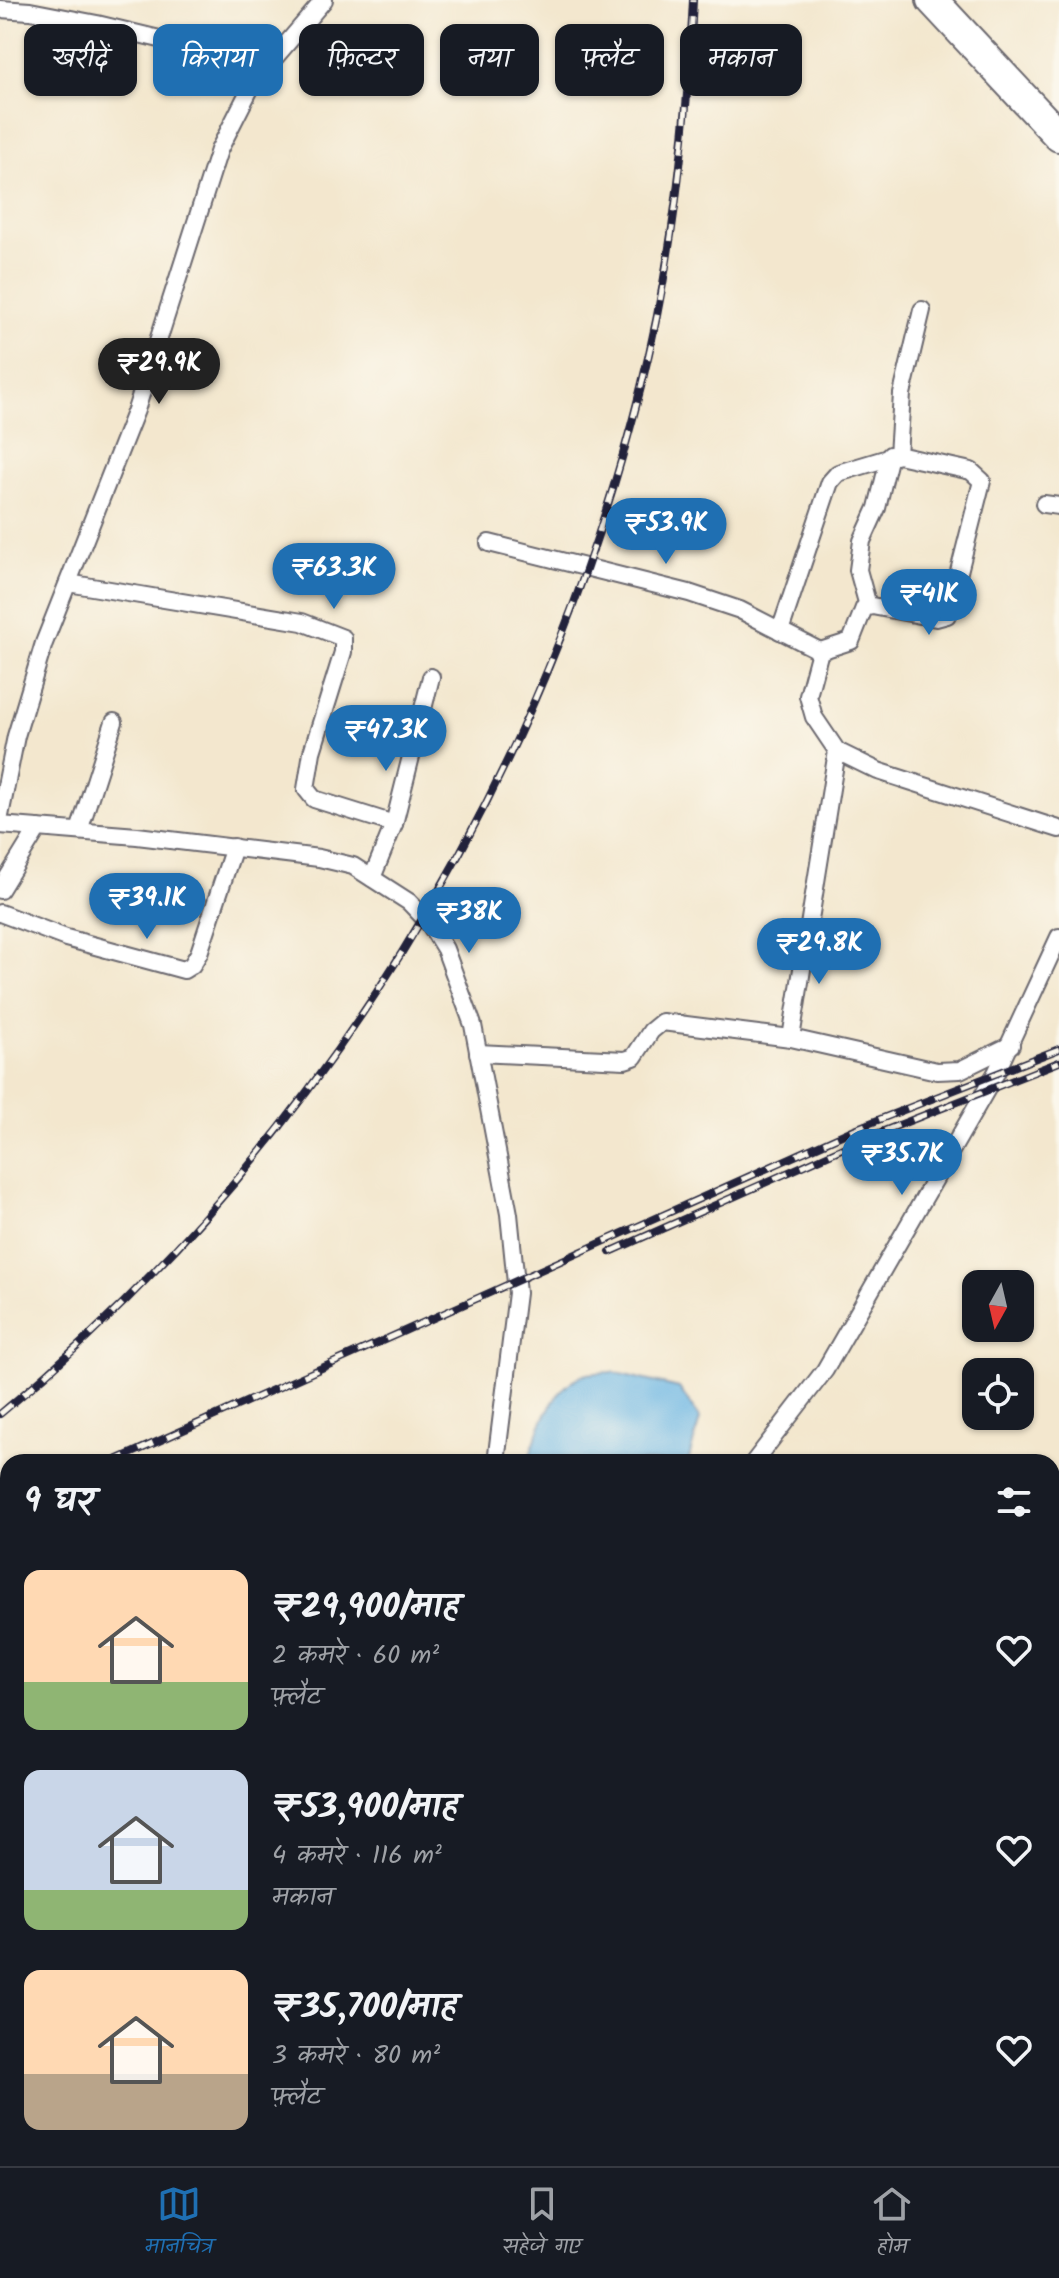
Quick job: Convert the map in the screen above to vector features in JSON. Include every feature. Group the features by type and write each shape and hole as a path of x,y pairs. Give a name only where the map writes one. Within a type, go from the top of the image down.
{"highway":[{"path":"932,0 1059,136"}],"street":[{"path":"283,48 324,0"},
{"path":"0,9 30,11 153,37"},
{"path":"0,816 16,736 44,643 136,410 219,150 246,96"},
{"path":"489,543 689,593 740,610 820,651 851,641 868,606 858,570 862,541 877,508 894,455 902,394 922,310"},
{"path":"780,631 830,482 838,473 894,455 979,475 982,490 947,615 936,618 868,606"},
{"path":"68,583 302,622 343,638 343,652 312,752 306,789 314,799 394,824"},
{"path":"820,651 808,696 810,709 837,751 878,771 1059,829"},
{"path":"372,878 394,824 431,677"},
{"path":"79,831 114,722"},
{"path":"791,1038 837,751"},
{"path":"0,825 234,847 330,860 353,866 372,878 409,902 429,923 445,949 473,1025 506,1197 517,1282 497,1454"},
{"path":"0,890 38,828"},
{"path":"0,913 66,938 184,970 192,965 199,953 234,847"},
{"path":"760,1454 825,1370 1011,1045 1059,937"},
{"path":"478,1053 625,1060 634,1057 651,1031 662,1022 791,1038 937,1071 960,1070 1011,1045"}],"water":[{"path":"612,1372 679,1388 700,1419 690,1454 531,1454 541,1426 562,1391 571,1382 592,1373"}],"railway":[{"path":"0,1414 114,1311 220,1199 316,1079 402,952 478,818 544,679 598,535 641,387 662,291 677,195 693,0"},
{"path":"130,1454 855,1129 1059,1049"},
{"path":"610,1252 861,1140 1059,1062"}]}
